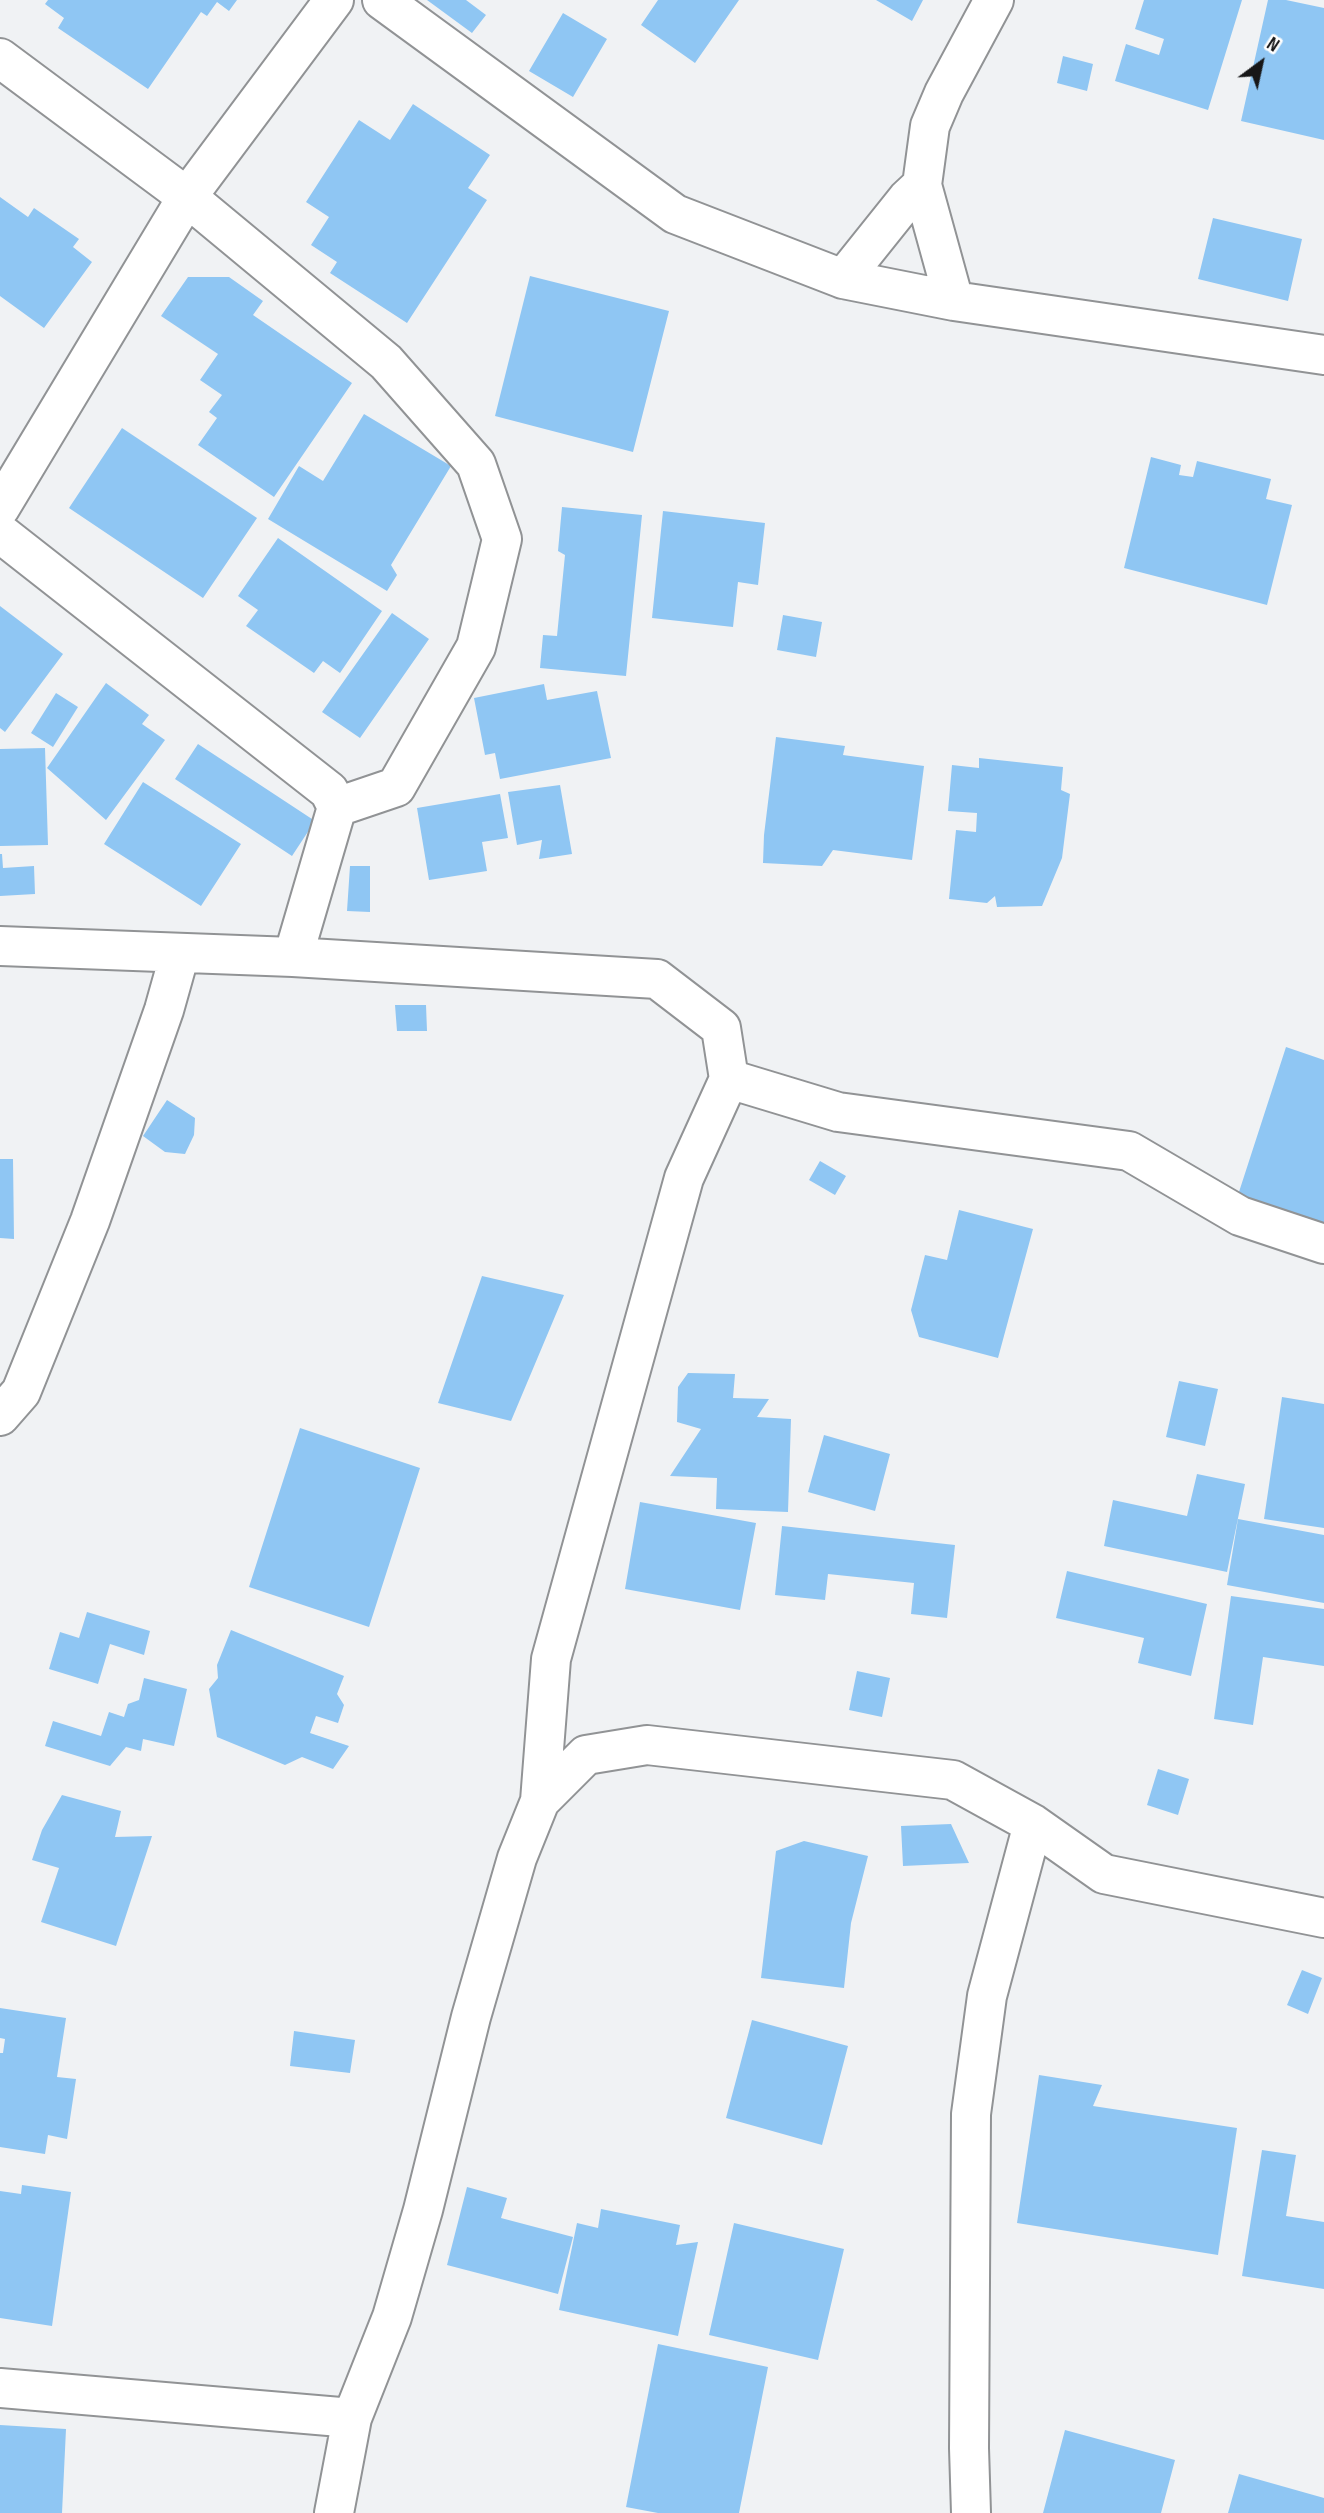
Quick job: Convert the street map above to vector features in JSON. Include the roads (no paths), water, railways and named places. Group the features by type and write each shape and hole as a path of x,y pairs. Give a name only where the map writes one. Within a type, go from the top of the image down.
{"street":[{"path":"0,508 187,197 334,0"},
{"path":"382,0 675,214 843,279 954,302 1324,355"},
{"path":"954,302 922,184 930,127 944,93 994,0"},
{"path":"0,58 187,197 386,362 476,464 502,538 476,647 396,787 337,807"},
{"path":"843,279 922,184"},
{"path":"0,533 329,791 337,807 293,957"},
{"path":"0,946 293,957 657,979 721,1028 729,1079 684,1178 551,1659 540,1801 517,1858 482,1977 424,2210 392,2317 352,2418 334,2513"},
{"path":"0,1416 21,1392 90,1221 164,1010 180,953"},
{"path":"729,1079 838,1112 1129,1151 1240,1216 1324,1244"},
{"path":"540,1801 586,1755 647,1745 953,1780 1033,1824 1104,1874 1324,1917"},
{"path":"971,2513 968,2448 971,2114 987,1996 1033,1824"},
{"path":"0,2388 352,2418"}]}
